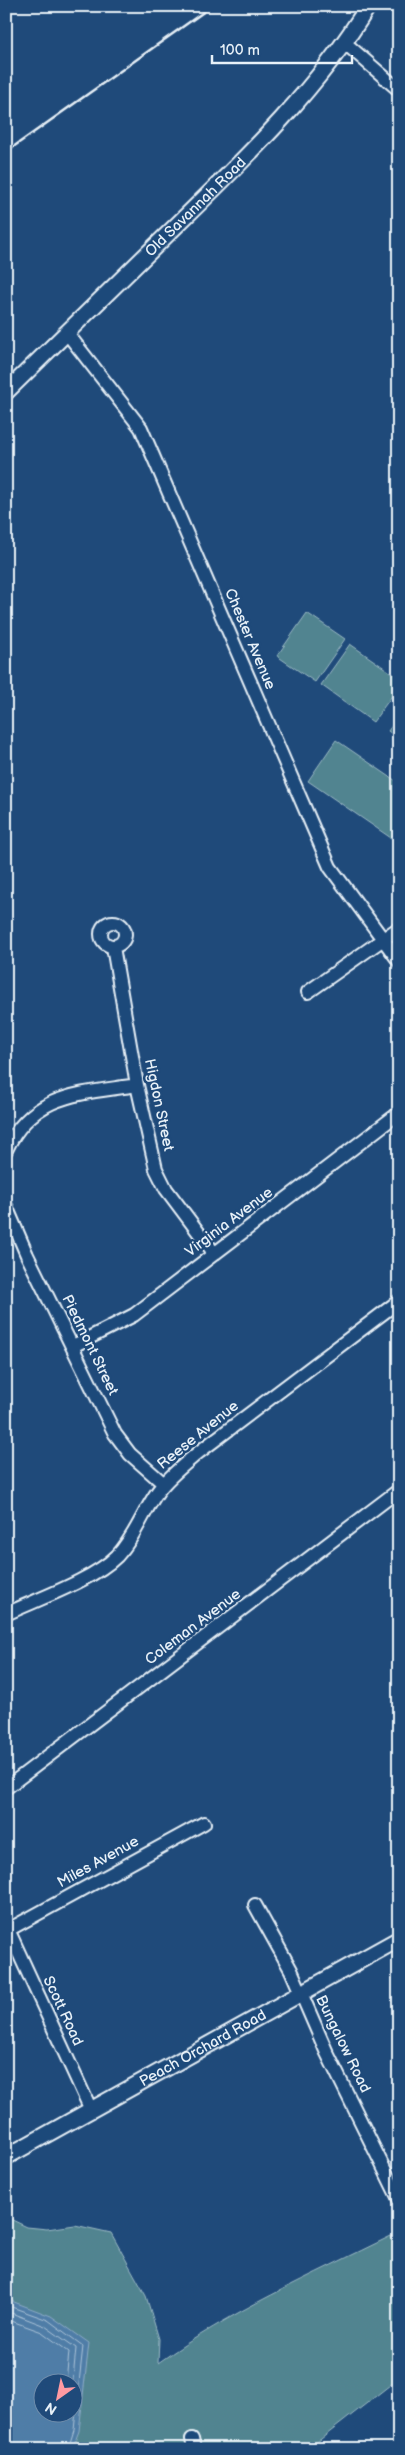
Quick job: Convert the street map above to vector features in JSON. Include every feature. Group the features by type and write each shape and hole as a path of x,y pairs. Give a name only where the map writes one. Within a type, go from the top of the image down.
{"main road":[{"name":"Old Savannah Road","path":"6,392 230,173 290,109 344,42 368,6"},
{"name":"Peach Orchard Road","path":"6,2157 300,1992 399,1939"}],"street":[{"path":"344,42 399,90"},
{"name":"Chester Avenue","path":"67,332 141,428 330,867 399,961"},
{"path":"308,992 399,928"},
{"name":"Higdon Street","path":"113,946 137,1085 160,1179 214,1254"},
{"path":"6,1150 15,1132 26,1119 49,1103 66,1096 137,1085"},
{"name":"Virginia Avenue","path":"73,1346 134,1315 399,1113"},
{"name":"Piedmont Street","path":"6,1206 27,1255 121,1442 130,1454 164,1484"},
{"name":"Reese Avenue","path":"6,1614 81,1579 109,1563 130,1540 164,1484 199,1452 399,1301"},
{"name":"Coleman Avenue","path":"6,1788 399,1490"},
{"name":"Miles Avenue","path":"7,1928 204,1823"},
{"name":"Bungalow Road","path":"255,1905 291,1970 327,2053 398,2195"},
{"name":"Scott Road","path":"7,1928 91,2110"}],"green space":[{"path":"307,613 345,639 315,682 277,656"},
{"path":"350,644 399,678 399,686 373,722 321,685"},
{"path":"399,716 399,739 388,731"},
{"path":"336,740 399,783 399,826 391,838 308,781"},
{"path":"6,2217 27,2227 47,2229 75,2225 111,2233 146,2296 159,2339 158,2363 213,2327 242,2311 391,2236 399,2251 399,2378 312,2446 300,2449 6,2449"}],"water":[{"path":"6,2299 51,2316 89,2343 82,2405 82,2372 32,2372 32,2422 80,2422 79,2431 72,2449 6,2449"}],"railway":[{"path":"6,152 212,6"}]}
